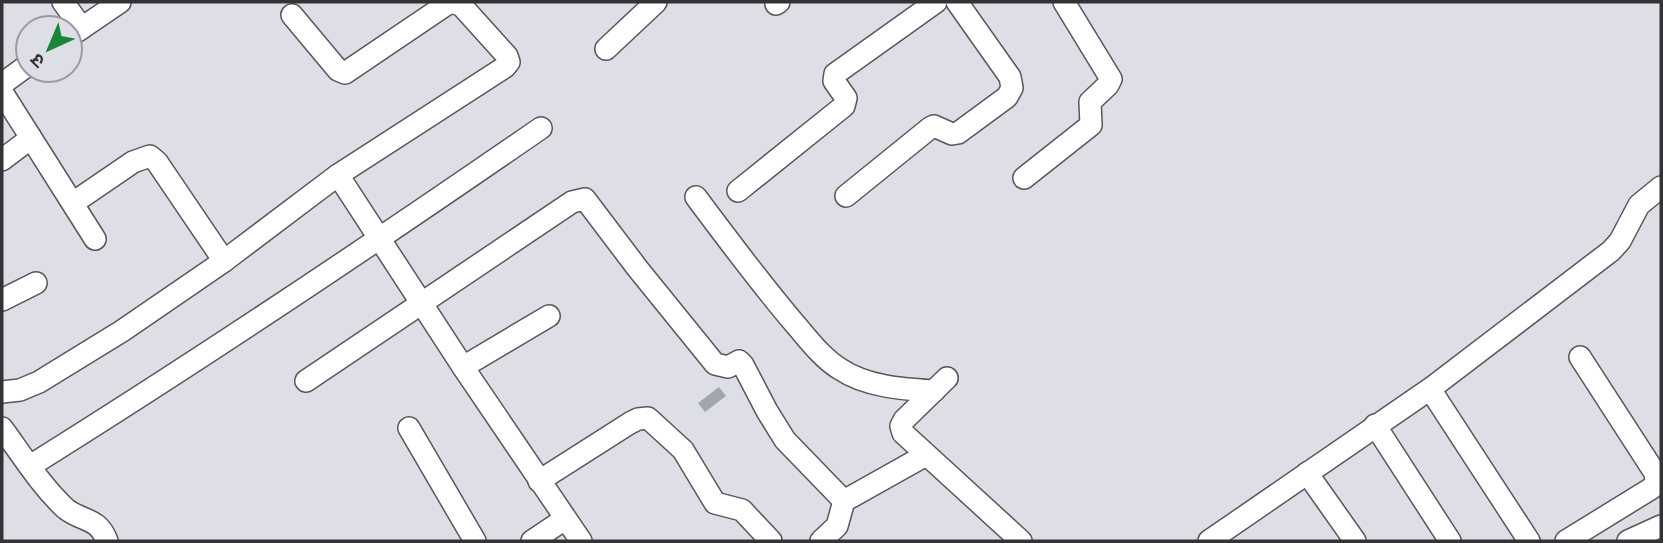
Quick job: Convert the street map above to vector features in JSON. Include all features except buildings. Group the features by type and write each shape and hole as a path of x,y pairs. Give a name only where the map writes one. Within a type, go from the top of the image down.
{"street":[{"path":"84,27 120,2"},
{"path":"2,392 20,390 39,382 122,331 225,261 338,176 509,62 507,56 461,5 450,2 345,73 338,69 292,15"},
{"path":"606,49 656,2"},
{"path":"738,191 844,106 846,98 834,81 835,74 936,2"},
{"path":"846,195 930,128 934,126 952,134 958,133 1007,97 1012,88 1010,77 957,2"},
{"path":"1024,178 1091,125 1090,102 1110,82 1110,75 1063,2"},
{"path":"2,92 95,239"},
{"path":"30,466 155,388 379,240 541,128"},
{"path":"2,160 31,138"},
{"path":"73,203 133,162 150,156 157,162 225,261"},
{"path":"338,176 581,541"},
{"path":"1209,541 1430,389 1611,251 1620,241 1640,205 1661,187"},
{"path":"696,197 751,273 818,350 840,369 866,381 901,388 940,385 904,419 901,426 910,440 1021,541"},
{"path":"306,381 572,202 585,198 715,364 728,367 738,361 743,365 785,440 844,501 844,533 821,541"},
{"path":"2,300 36,283"},
{"path":"463,367 549,316"},
{"path":"1566,541 1652,488 1656,481 1655,473 1580,356"},
{"path":"1430,389 1529,541"},
{"path":"539,481 630,423 648,418 682,450 715,503 742,510 771,541"},
{"path":"1375,425 1450,541"},
{"path":"2,428 54,497 69,511 97,525 107,541"},
{"path":"409,428 475,541"},
{"path":"844,501 926,455"},
{"path":"1307,473 1355,541"},
{"path":"532,541 565,519"},
{"path":"1628,541 1661,526"}]}
